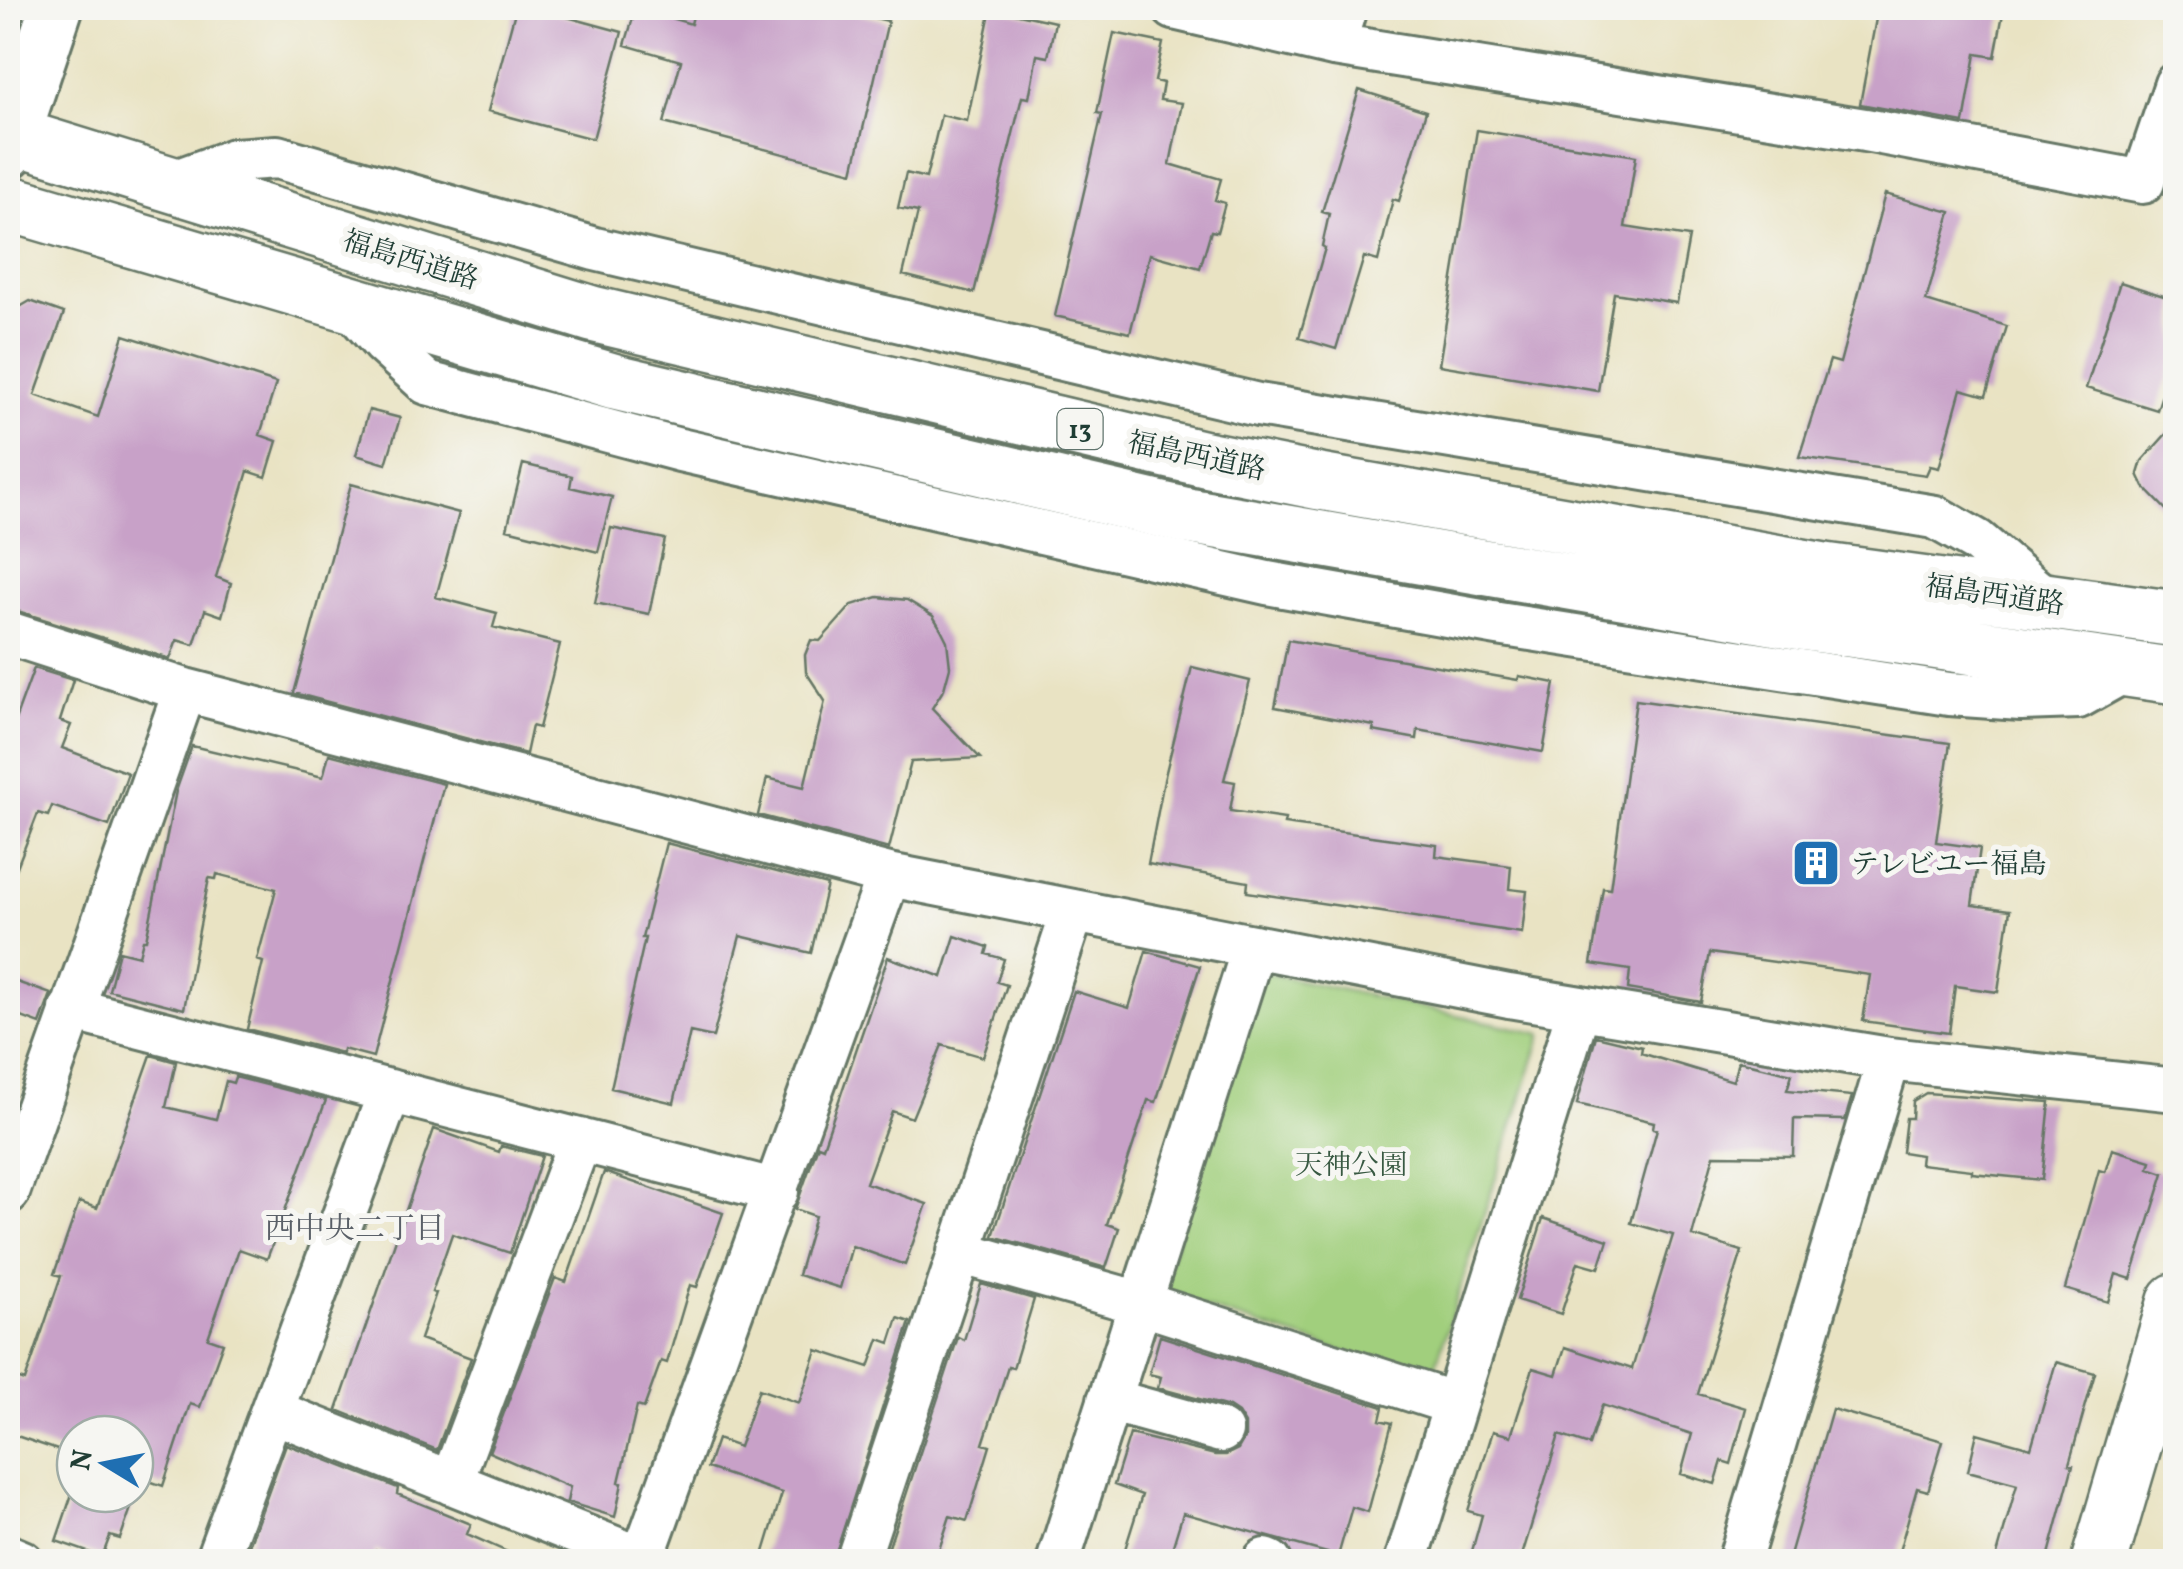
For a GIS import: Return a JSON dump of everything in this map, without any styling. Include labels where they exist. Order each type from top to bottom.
[{"type":"main road","name":"福島西道路","points":[[9,140],[168,184],[592,314],[1205,458],[1320,482],[1806,567],[2176,619]]},
{"type":"main road","name":"福島西道路","points":[[8,203],[614,382],[1188,516],[1801,622],[2152,673]]},
{"type":"main road","points":[[2099,1562],[2176,1301]]},
{"type":"street","points":[[9,140],[56,8]]},
{"type":"street","points":[[1174,8],[1340,26],[2143,182],[2176,84]]},
{"type":"street","points":[[168,184],[234,160],[277,156],[595,249],[1258,405],[1935,517],[1977,542],[2048,601]]},
{"type":"street","points":[[8,634],[185,690],[889,875],[1579,1008],[1890,1059],[2176,1090]]},
{"type":"street","points":[[8,1192],[185,690]]},
{"type":"street","points":[[272,1411],[642,1560],[889,875]]},
{"type":"street","points":[[857,1562],[1073,911]]},
{"type":"street","points":[[1058,1562],[1254,946]]},
{"type":"street","points":[[1406,1562],[1579,1008]]},
{"type":"street","points":[[71,1010],[777,1191]]},
{"type":"street","points":[[1739,1562],[1890,1059]]},
{"type":"street","points":[[216,1562],[390,1091]]},
{"type":"street","points":[[451,1482],[580,1140]]},
{"type":"street","points":[[958,1252],[1140,1303],[1455,1404]]},
{"type":"street","points":[[1109,1400],[1221,1432]]},
{"type":"street","points":[[8,1556],[22,1562]]},
{"type":"green space","name":"天神公園","points":[[1263,972],[1542,1034],[1431,1380],[1159,1293]]},
{"type":"building","points":[[516,8],[534,8],[622,32],[593,139],[488,111]]},
{"type":"building","points":[[636,8],[691,24],[695,8],[832,8],[888,21],[853,172],[664,123],[681,61],[625,45]]},
{"type":"building","points":[[991,8],[1055,22],[1048,57],[1037,55],[1029,98],[1022,97],[974,293],[903,275],[918,212],[898,208],[906,173],[926,178],[941,115],[967,121]]},
{"type":"building","points":[[1878,8],[2004,8],[1995,57],[1976,54],[1964,123],[1860,104]]},
{"type":"building","points":[[1114,33],[1163,43],[1155,81],[1163,83],[1160,100],[1182,103],[1170,164],[1221,179],[1215,200],[1225,203],[1217,232],[1211,231],[1200,268],[1150,254],[1130,333],[1055,316],[1102,114],[1097,113]]},
{"type":"building","points":[[1359,90],[1426,111],[1399,201],[1393,199],[1378,261],[1364,257],[1336,349],[1299,338],[1325,248],[1322,246],[1329,214],[1322,212]]},
{"type":"building","points":[[1477,130],[1636,156],[1625,227],[1689,237],[1677,303],[1614,293],[1598,391],[1439,365]]},
{"type":"building","points":[[1885,194],[1951,212],[1926,301],[2007,326],[1986,396],[1961,389],[1939,468],[1930,466],[1926,475],[1799,457],[1830,360],[1840,363]]},
{"type":"building","points":[[2120,282],[2176,300],[2176,353],[2157,410],[2086,388]]},
{"type":"building","points":[[30,301],[64,313],[35,395],[98,417],[124,335],[276,383],[260,435],[277,441],[266,477],[248,471],[216,577],[231,583],[222,616],[205,610],[194,645],[177,640],[170,659],[8,608],[8,314]]},
{"type":"building","points":[[369,410],[400,418],[386,464],[356,455]]},
{"type":"building","points":[[2176,423],[2176,520],[2144,487],[2138,474],[2142,461]]},
{"type":"building","points":[[523,464],[572,476],[570,487],[612,497],[598,552],[507,529]]},
{"type":"building","points":[[351,484],[459,513],[436,597],[497,613],[493,627],[560,644],[539,728],[532,726],[526,754],[294,693]]},
{"type":"building","points":[[611,528],[665,539],[649,614],[595,603]]},
{"type":"building","points":[[878,597],[907,600],[933,616],[947,641],[950,667],[944,689],[932,708],[980,758],[911,762],[889,849],[758,815],[767,778],[804,787],[825,701],[806,672],[805,655],[811,640],[820,641],[852,605]]},
{"type":"building","points":[[1288,640],[1555,683],[1543,752],[1418,730],[1417,739],[1373,731],[1374,726],[1275,707]]},
{"type":"building","points":[[1192,667],[1250,681],[1224,780],[1235,782],[1230,811],[1285,819],[1284,824],[1437,845],[1436,856],[1511,866],[1509,889],[1527,891],[1522,933],[1247,892],[1248,882],[1148,864]]},
{"type":"building","points":[[34,668],[73,680],[60,721],[71,725],[62,748],[128,773],[109,826],[52,806],[48,816],[38,813],[10,885],[8,739]]},
{"type":"building","name":"テレビユー福島","points":[[1636,700],[1950,743],[1936,842],[1980,848],[1972,905],[2010,910],[1998,992],[1955,986],[1949,1033],[1863,1021],[1870,975],[1710,953],[1701,1002],[1628,989],[1630,970],[1591,964],[1603,888],[1610,889]]},
{"type":"building","points":[[192,746],[323,777],[329,754],[444,784],[373,1057],[247,1029],[263,962],[257,960],[276,889],[217,874],[216,879],[209,878],[184,1009],[109,990],[119,951],[139,956],[146,940],[176,791]]},
{"type":"building","points":[[666,843],[827,885],[811,953],[740,936],[713,1037],[690,1032],[674,1103],[611,1088]]},
{"type":"building","points":[[955,936],[988,947],[986,954],[1004,959],[997,982],[1007,985],[983,1057],[942,1045],[912,1118],[892,1111],[866,1183],[927,1204],[905,1265],[852,1246],[840,1288],[798,1275],[815,1216],[795,1209],[818,1145],[823,1147],[888,957],[942,977]]},
{"type":"building","points":[[1146,951],[1200,966],[1156,1102],[1148,1100],[1107,1224],[1119,1228],[1106,1268],[993,1236],[1074,991],[1129,1008]]},
{"type":"building","points":[[8,979],[51,994],[40,1024],[8,1012]]},
{"type":"building","points":[[1596,1036],[1642,1047],[1641,1053],[1733,1081],[1738,1061],[1792,1074],[1787,1090],[1852,1096],[1845,1120],[1794,1119],[1793,1156],[1714,1155],[1692,1236],[1742,1251],[1698,1394],[1746,1408],[1731,1464],[1722,1461],[1715,1484],[1681,1474],[1692,1434],[1602,1405],[1589,1445],[1559,1435],[1520,1562],[1469,1562],[1482,1515],[1468,1511],[1493,1431],[1511,1436],[1533,1368],[1556,1375],[1565,1347],[1632,1369],[1673,1235],[1631,1223],[1657,1129],[1653,1128],[1654,1122],[1577,1104]]},
{"type":"building","points":[[151,1055],[176,1062],[166,1107],[216,1119],[226,1081],[233,1083],[235,1077],[326,1100],[267,1259],[239,1249],[208,1338],[223,1343],[200,1407],[190,1404],[163,1486],[155,1483],[155,1414],[55,1414],[55,1449],[8,1433],[8,1375],[25,1381],[61,1276],[54,1274],[79,1202],[97,1208]]},
{"type":"building","points":[[1926,1093],[2050,1102],[2042,1180],[1920,1164],[1921,1155],[1902,1152],[1906,1118],[1912,1118],[1913,1101]]},
{"type":"building","points":[[434,1129],[499,1152],[501,1146],[542,1156],[510,1253],[452,1234],[420,1339],[471,1358],[437,1450],[337,1410]]},
{"type":"building","points":[[2112,1149],[2151,1161],[2149,1168],[2164,1173],[2131,1279],[2116,1274],[2108,1302],[2065,1289],[2099,1170],[2105,1172]]},
{"type":"building","points":[[604,1172],[723,1213],[697,1287],[690,1285],[667,1363],[661,1361],[644,1408],[637,1406],[615,1517],[567,1502],[570,1487],[489,1452],[555,1278],[566,1282]]},
{"type":"building","points":[[1543,1218],[1608,1240],[1599,1268],[1578,1262],[1561,1314],[1517,1300]]},
{"type":"building","points":[[981,1284],[1034,1299],[1013,1368],[1008,1367],[983,1444],[990,1446],[967,1521],[950,1516],[935,1562],[884,1562],[958,1337],[964,1340]]},
{"type":"building","points":[[898,1318],[910,1322],[833,1562],[761,1562],[782,1493],[707,1468],[717,1439],[739,1447],[759,1389],[799,1403],[817,1350],[869,1367],[879,1339],[890,1343]]},
{"type":"building","points":[[1160,1336],[1383,1407],[1380,1420],[1392,1423],[1368,1512],[1352,1507],[1338,1556],[1183,1513],[1168,1562],[1121,1562],[1142,1495],[1114,1485],[1130,1434],[1215,1455],[1238,1449],[1245,1437],[1245,1424],[1229,1407],[1158,1388],[1161,1377],[1149,1374]]},
{"type":"building","points":[[2056,1362],[2095,1373],[2047,1562],[1995,1562],[2017,1484],[1968,1471],[1977,1433],[2031,1448]]},
{"type":"building","points":[[1832,1409],[1943,1441],[1928,1491],[1917,1488],[1896,1562],[1788,1562]]},
{"type":"building","points":[[286,1444],[398,1488],[397,1494],[471,1524],[467,1534],[530,1562],[403,1562],[376,1550],[372,1562],[243,1562]]},
{"type":"building","points":[[65,1514],[129,1514],[120,1539],[110,1536],[102,1557],[56,1541]]},
{"type":"place","name":"テレビユー福島","points":[[1816,863]]},
{"type":"district","name":"西中央二丁目","points":[[355,1228]]}]
